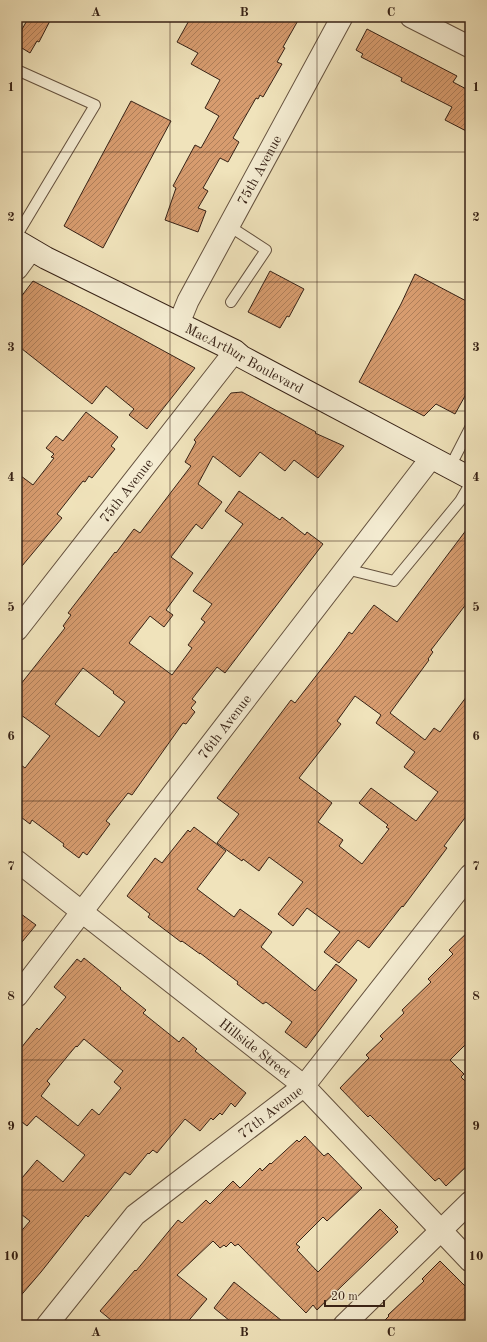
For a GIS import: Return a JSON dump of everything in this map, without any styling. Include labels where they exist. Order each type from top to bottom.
[{"type":"main road","name":"MacArthur Boulevard","points":[[22,242],[235,351],[242,357],[470,478]]},
{"type":"street","name":"75th Avenue","points":[[179,323],[188,301],[342,17]]},
{"type":"street","points":[[411,17],[470,47]]},
{"type":"street","points":[[17,269],[22,242]]},
{"type":"street","name":"75th Avenue","points":[[17,630],[235,351]]},
{"type":"street","name":"76th Avenue","points":[[17,996],[346,569],[440,463]]},
{"type":"street","name":"Hillside Street","points":[[17,861],[304,1086],[470,1261]]},
{"type":"street","name":"77th Avenue","points":[[47,1325],[135,1215],[304,1086],[470,875]]},
{"type":"street","points":[[344,1325],[470,1202]]},
{"type":"lane","points":[[17,70],[95,105],[29,218],[22,242]]},
{"type":"lane","points":[[229,226],[266,250],[231,302]]},
{"type":"lane","points":[[440,463],[470,428]]},
{"type":"lane","points":[[346,569],[394,581],[460,501],[470,484]]},
{"type":"building","points":[[29,17],[52,17],[39,42],[37,41],[30,53],[17,45],[17,38]]},
{"type":"building","points":[[191,17],[300,17],[283,47],[285,48],[277,62],[282,64],[263,97],[260,95],[258,99],[256,98],[233,138],[239,142],[228,162],[220,158],[203,188],[208,191],[198,208],[206,211],[198,232],[165,220],[176,188],[173,186],[195,145],[201,148],[219,116],[205,108],[220,80],[191,64],[198,53],[177,42]]},
{"type":"building","points":[[367,29],[457,76],[453,82],[470,91],[470,133],[445,120],[452,107],[401,81],[402,78],[361,57],[363,54],[356,50]]},
{"type":"building","points":[[131,101],[171,121],[103,248],[64,226]]},
{"type":"building","points":[[270,271],[304,289],[289,317],[287,316],[280,328],[248,312]]},
{"type":"building","points":[[415,274],[470,303],[470,387],[455,414],[436,404],[424,416],[359,382],[401,304]]},
{"type":"building","points":[[33,281],[195,368],[147,429],[129,415],[134,409],[106,386],[92,404],[17,345],[17,302]]},
{"type":"building","points":[[242,392],[316,432],[315,433],[344,446],[318,478],[294,460],[285,471],[260,452],[240,477],[213,456],[198,484],[222,502],[202,529],[196,524],[171,557],[193,573],[166,610],[173,615],[164,627],[150,616],[129,643],[172,675],[192,648],[188,645],[205,622],[201,619],[212,604],[193,591],[243,524],[225,511],[239,491],[280,520],[282,517],[305,535],[307,532],[323,544],[225,673],[217,667],[192,699],[196,702],[191,708],[195,712],[186,724],[183,723],[132,795],[128,793],[106,821],[110,824],[87,855],[83,852],[79,858],[63,846],[64,844],[32,820],[30,824],[17,814],[17,762],[25,768],[50,736],[17,712],[17,689],[65,628],[63,626],[71,615],[68,613],[115,552],[116,553],[134,529],[140,533],[191,466],[185,462],[196,442],[194,440],[231,393]],"holes":[[[83,668],[114,692],[113,693],[125,702],[99,737],[55,704]]]},
{"type":"building","points":[[86,412],[118,437],[111,446],[115,449],[92,478],[89,476],[85,482],[83,481],[57,514],[62,518],[17,572],[17,473],[33,485],[54,458],[51,457],[54,454],[46,448],[56,436],[63,441]]},
{"type":"building","points":[[470,525],[470,599],[431,650],[433,652],[428,659],[429,660],[390,713],[425,740],[434,728],[440,732],[470,692],[470,811],[444,846],[447,848],[403,907],[402,906],[369,948],[358,940],[339,963],[324,952],[340,932],[307,908],[293,926],[278,914],[303,882],[269,857],[259,871],[217,843],[239,814],[217,798],[291,700],[295,703],[349,632],[352,634],[374,605],[397,622]],"holes":[[[355,696],[381,715],[376,723],[415,752],[404,767],[438,792],[416,821],[371,788],[359,803],[388,825],[386,827],[389,829],[362,864],[339,846],[343,840],[318,822],[332,803],[299,778],[341,724],[337,721]]]},
{"type":"building","points":[[194,827],[226,851],[197,889],[234,917],[240,909],[272,932],[261,947],[315,991],[336,964],[357,980],[306,1048],[285,1032],[292,1022],[266,1002],[263,1004],[237,984],[238,982],[200,953],[182,941],[181,942],[148,917],[150,914],[127,896],[155,858],[162,863],[188,830],[190,832]]},
{"type":"building","points":[[17,911],[36,925],[17,948]]},
{"type":"building","points":[[470,930],[470,1040],[450,1060],[464,1074],[461,1077],[470,1086],[470,1163],[446,1186],[439,1178],[435,1181],[370,1115],[368,1117],[340,1088],[369,1058],[366,1055],[383,1039],[380,1036],[404,1013],[402,1010],[431,982],[428,979],[453,954],[449,950]]},
{"type":"building","points":[[84,958],[146,1010],[143,1013],[179,1042],[183,1037],[197,1049],[195,1051],[246,1093],[235,1107],[231,1103],[222,1115],[220,1113],[213,1120],[211,1118],[200,1131],[185,1119],[157,1153],[153,1150],[149,1154],[148,1153],[130,1175],[125,1172],[88,1217],[86,1215],[17,1300],[17,1236],[30,1221],[17,1211],[17,1184],[37,1160],[63,1182],[85,1155],[36,1116],[27,1126],[17,1118],[17,1053],[37,1028],[39,1030],[66,997],[54,987],[77,959],[81,962]],"holes":[[[84,1039],[123,1071],[114,1082],[121,1088],[99,1115],[92,1109],[78,1126],[41,1096],[50,1084],[47,1081],[76,1046],[77,1047]]]},
{"type":"building","points":[[305,1136],[324,1156],[328,1153],[362,1188],[327,1221],[323,1217],[296,1244],[300,1247],[297,1250],[318,1272],[380,1209],[398,1227],[395,1229],[398,1232],[317,1310],[313,1305],[306,1313],[238,1244],[235,1246],[231,1242],[226,1247],[224,1245],[220,1248],[213,1241],[177,1275],[207,1299],[185,1325],[117,1325],[100,1311],[135,1270],[136,1271],[178,1220],[182,1223],[206,1200],[210,1204],[233,1181],[240,1188],[260,1168],[262,1171],[297,1140],[299,1142]]},
{"type":"building","points":[[440,1261],[470,1291],[470,1325],[380,1325],[389,1316],[388,1315],[424,1281],[422,1279]]},
{"type":"building","points":[[234,1282],[287,1325],[235,1325],[214,1308]]}]
